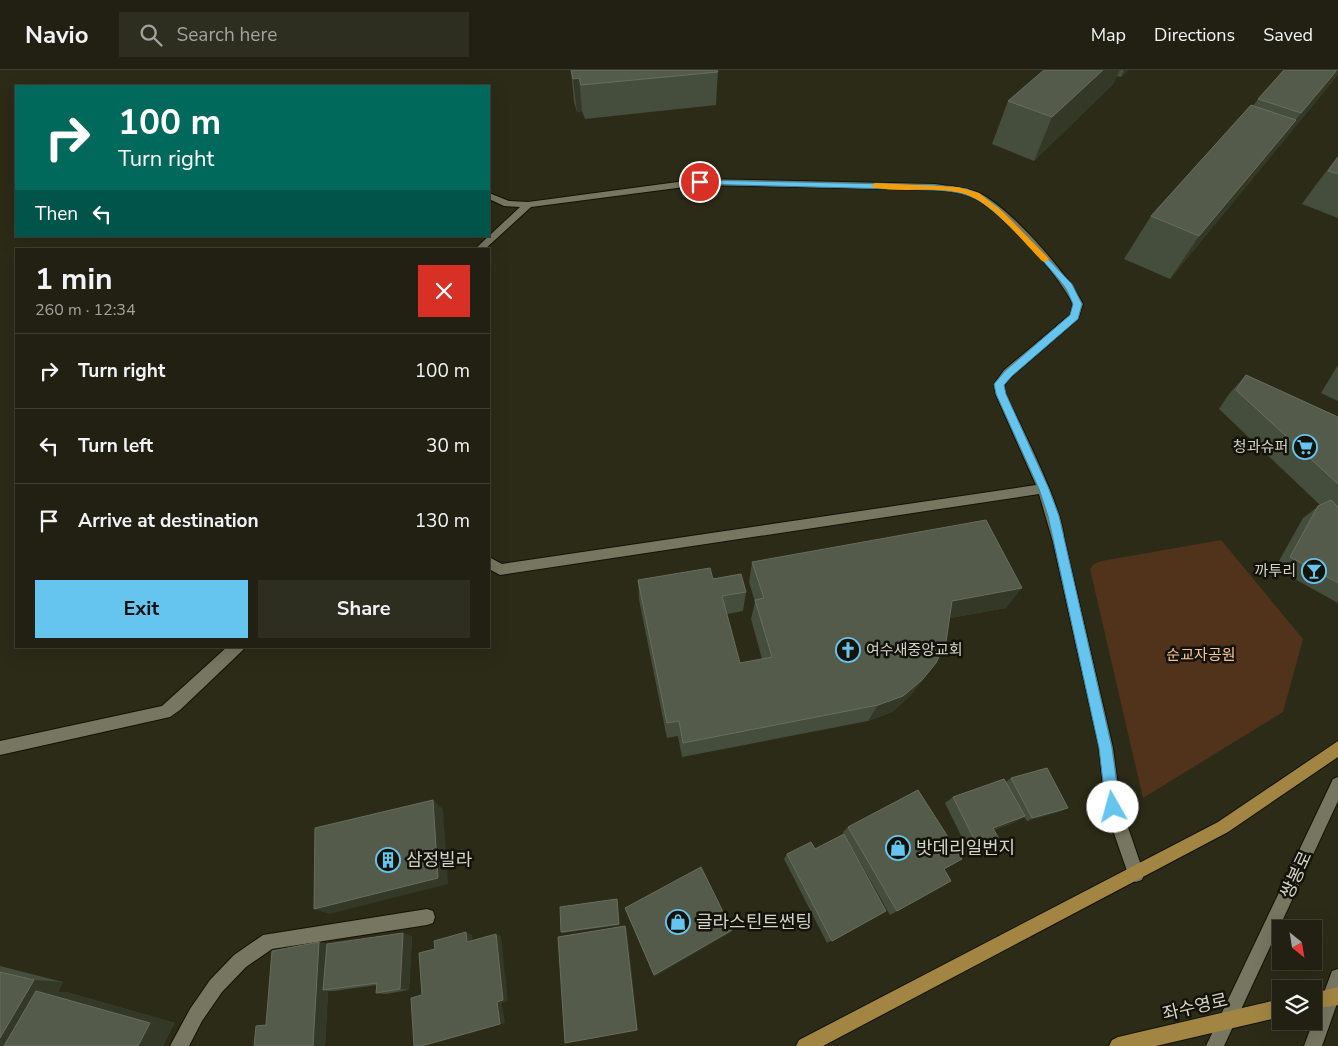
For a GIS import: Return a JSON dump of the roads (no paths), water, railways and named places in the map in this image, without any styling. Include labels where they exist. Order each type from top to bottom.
[{"type":"main road","points":[[805,1046],[1224,827],[1338,748]]},
{"type":"main road","name":"좌수영로","points":[[1118,1046],[1272,1010]]},
{"type":"street","points":[[490,196],[507,204],[528,205],[700,182],[958,189],[976,195],[995,209],[1031,244],[1068,286],[1078,304],[1074,317],[1008,373],[999,384],[1001,394],[1044,489],[1054,516],[1106,748],[1113,807],[1136,874]]},
{"type":"street","points":[[480,248],[528,205]]},
{"type":"street","points":[[494,571],[1044,489]]},
{"type":"street","points":[[0,748],[165,712],[175,706],[236,648]]},
{"type":"street","name":"쌍봉로","points":[[1215,1046],[1338,784]]},
{"type":"street","points":[[179,1046],[208,994],[231,968],[269,940],[427,917]]},
{"type":"street","points":[[1313,1046],[1328,998],[1338,978]]},
{"type":"place","name":"청과슈퍼","points":[[1305,447]]},
{"type":"place","name":"까투리","points":[[1314,571]]},
{"type":"place","name":"여수새중앙교회","points":[[848,650]]},
{"type":"place","name":"밧데리일번지","points":[[898,848]]},
{"type":"place","name":"삼정빌라","points":[[388,860]]},
{"type":"place","name":"글라스틴트썬팅","points":[[678,922]]},
{"type":"park label","name":"순교자공원","points":[[1201,655]]}]
